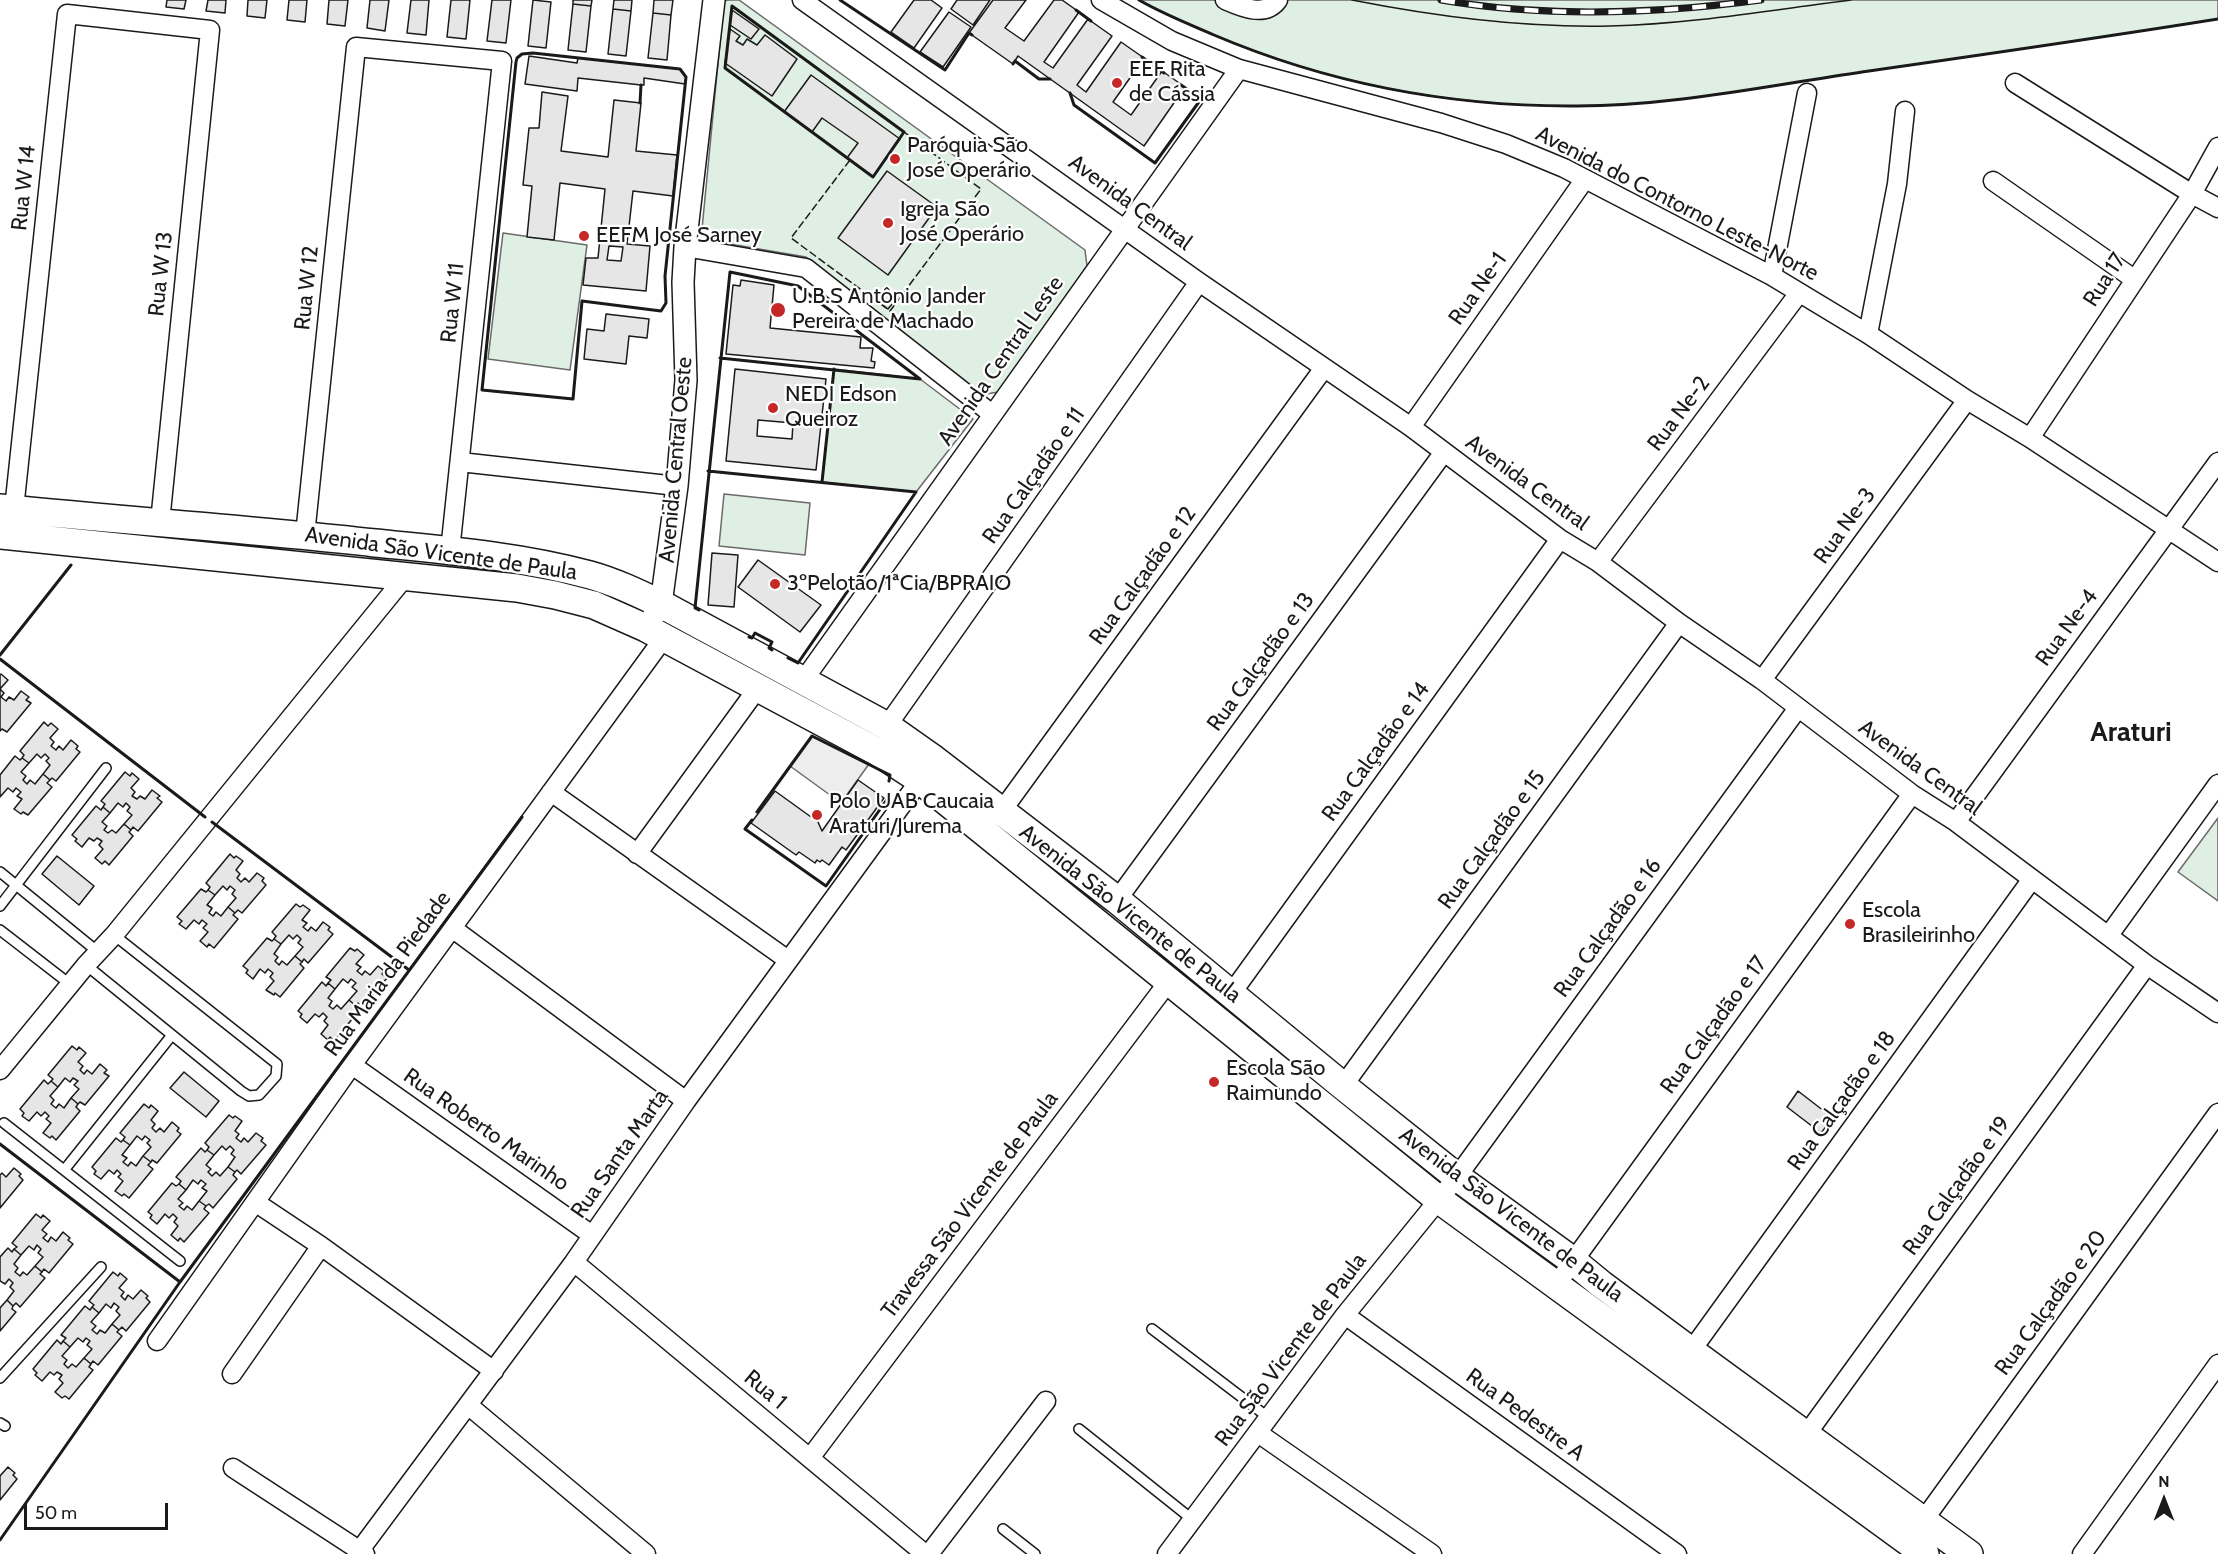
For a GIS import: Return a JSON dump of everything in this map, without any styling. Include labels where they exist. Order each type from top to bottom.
[{"type":"main road","name":"Avenida São Vicente de Paula","points":[[7,508],[305,535],[450,551],[547,565],[591,575],[623,586],[661,604],[887,726],[931,757],[1116,900],[1457,1176],[1806,1435],[1917,1543]]},
{"type":"main road","name":"Avenida São Vicente de Paula","points":[[0,535],[517,588],[594,605],[654,634],[876,751],[920,780],[1438,1199],[1591,1312],[1917,1543],[1969,1554]]},
{"type":"street","name":"Avenida Central Oeste","points":[[654,634],[661,604],[677,486],[686,380],[683,282],[685,247],[714,0]]},
{"type":"street","name":"Avenida Central","points":[[802,0],[1125,227],[1199,282],[1411,427],[1560,538],[1598,562],[1679,623],[1762,680],[1912,794],[1956,822],[2147,965],[2218,1012]]},
{"type":"street","name":"Avenida do Contorno Leste-Norte","points":[[1101,0],[1172,41],[1239,69],[1344,95],[1506,144],[1585,179],[1772,276],[1868,334],[1966,400],[2030,438],[2218,562]]},
{"type":"street","points":[[1225,0],[1259,10],[1268,9],[1278,0]]},
{"type":"street","name":"Rua W 13","points":[[67,14],[210,30],[159,522]]},
{"type":"street","name":"Rua W 14","points":[[7,508],[67,14]]},
{"type":"street","name":"Rua W 11","points":[[357,47],[502,61],[450,551]]},
{"type":"street","name":"Rua W 12","points":[[305,535],[357,47]]},
{"type":"street","name":"Avenida Central Leste","points":[[803,681],[1239,69]]},
{"type":"street","points":[[2015,83],[2218,208]]},
{"type":"street","points":[[1772,276],[1807,93]]},
{"type":"street","points":[[1868,334],[1897,184],[1905,111]]},
{"type":"street","name":"Rua 17","points":[[2030,438],[2192,194],[2218,147]]},
{"type":"street","name":"Rua Ne-1","points":[[1411,427],[1585,179]]},
{"type":"street","points":[[1993,181],[2134,279]]},
{"type":"street","points":[[685,247],[806,268],[992,414]]},
{"type":"street","name":"Rua Calçadão e 11","points":[[887,726],[1199,282]]},
{"type":"street","name":"Rua Ne-2","points":[[1598,562],[1799,293]]},
{"type":"street","name":"Rua Calçadão e 12","points":[[1000,812],[1324,368]]},
{"type":"street","name":"Rua Ne-3","points":[[1762,680],[1966,400]]},
{"type":"street","name":"Rua Calçadão e 13","points":[[1116,900],[1444,452]]},
{"type":"street","points":[[460,462],[677,486]]},
{"type":"street","name":"Rua Ne-4","points":[[1956,822],[2218,462]]},
{"type":"street","name":"Rua Calçadão e 14","points":[[1231,994],[1560,538]]},
{"type":"street","points":[[0,1070],[114,935],[405,577]]},
{"type":"street","name":"Rua Calçadão e 15","points":[[1343,1086],[1679,623]]},
{"type":"street","name":"Rua Maria da Piedade","points":[[157,1341],[352,1065],[551,792],[654,634]]},
{"type":"street","points":[[637,854],[756,689]]},
{"type":"street","name":"Rua Calçadão e 16","points":[[1457,1176],[1798,708]]},
{"type":"street","name":"Rua Santa Marta","points":[[361,1552],[574,1262],[686,1101],[920,780]]},
{"type":"street","points":[[2109,935],[2218,784]]},
{"type":"street","points":[[551,792],[788,960]]},
{"type":"street","name":"Rua Calçadão e 17","points":[[1556,1285],[1912,794]]},
{"type":"street","name":"Rua Calçadão e 18","points":[[1691,1351],[2032,879]]},
{"type":"street","points":[[452,928],[686,1101]]},
{"type":"street","name":"Rua Calçadão e 19","points":[[1806,1435],[2147,965]]},
{"type":"street","name":"Travessa São Vicente de Paula","points":[[810,1458],[1169,981]]},
{"type":"street","name":"Rua Roberto Marinho","points":[[352,1065],[592,1235]]},
{"type":"street","name":"Rua Calçadão e 20","points":[[1917,1543],[2218,1113]]},
{"type":"street","name":"Rua São Vicente de Paula","points":[[1177,1550],[1193,1520],[1345,1315],[1457,1176]]},
{"type":"street","points":[[255,1202],[321,1246],[494,1371]]},
{"type":"street","points":[[232,1374],[321,1246]]},
{"type":"street","name":"Rua 1","points":[[574,1262],[927,1554]]},
{"type":"street","name":"Rua Pedestre A","points":[[1345,1315],[1677,1554]]},
{"type":"street","points":[[2082,1554],[2218,1364]]},
{"type":"street","points":[[927,1554],[1046,1401]]},
{"type":"street","points":[[468,1405],[646,1554]]},
{"type":"street","points":[[1258,1433],[1432,1554]]},
{"type":"street","points":[[233,1468],[361,1552]]},
{"type":"lane","points":[[0,906],[14,884],[106,768]]},
{"type":"lane","points":[[0,872],[172,1035],[249,1095],[259,1095],[276,1076],[277,1064],[114,935]]},
{"type":"lane","points":[[0,930],[71,985]]},
{"type":"lane","points":[[65,1169],[172,1035]]},
{"type":"lane","points":[[4,1123],[180,1261]]},
{"type":"lane","points":[[1,1374],[100,1267]]},
{"type":"lane","points":[[1152,1329],[1269,1418]]},
{"type":"lane","points":[[1079,1429],[1193,1520]]},
{"type":"lane","points":[[1003,1528],[1035,1554]]},
{"type":"green space","points":[[739,0],[1085,250],[1087,266],[998,392],[981,395],[806,257],[712,241],[702,229],[724,1]]},
{"type":"green space","points":[[1139,0],[2218,0],[2218,19],[1717,95],[1643,103],[1570,106],[1479,102],[1344,79],[1257,52],[1176,19]]},
{"type":"green space","points":[[503,233],[587,245],[570,370],[488,359]]},
{"type":"green space","points":[[834,369],[920,379],[973,419],[916,492],[822,482]]},
{"type":"green space","points":[[724,494],[810,503],[805,555],[719,546]]},
{"type":"green space","points":[[2218,818],[2218,901],[2178,872]]},
{"type":"shaded area","points":[[812,736],[869,764],[841,803],[790,766]]},
{"type":"building","points":[[167,0],[186,0],[184,9],[166,7]]},
{"type":"building","points":[[208,0],[226,0],[225,13],[206,11]]},
{"type":"building","points":[[248,0],[267,0],[265,18],[247,16]]},
{"type":"building","points":[[289,0],[307,0],[305,22],[287,20]]},
{"type":"building","points":[[329,0],[348,0],[345,26],[327,24]]},
{"type":"building","points":[[370,0],[389,0],[385,31],[367,28]]},
{"type":"building","points":[[411,0],[429,0],[426,35],[407,33]]},
{"type":"building","points":[[451,0],[470,0],[466,39],[447,37]]},
{"type":"building","points":[[492,0],[511,0],[506,43],[487,41]]},
{"type":"building","points":[[533,0],[551,2],[546,48],[528,46]]},
{"type":"building","points":[[573,0],[592,0],[591,6],[573,4]]},
{"type":"building","points":[[614,0],[632,0],[631,11],[613,9]]},
{"type":"building","points":[[654,0],[673,0],[671,15],[653,13]]},
{"type":"building","points":[[914,0],[931,0],[942,8],[914,48],[891,32]]},
{"type":"building","points":[[957,0],[990,0],[973,25],[951,9]]},
{"type":"building","points":[[993,0],[1026,0],[1005,28],[1024,41],[1054,0],[1062,0],[1079,12],[1044,62],[1053,68],[1088,19],[1112,36],[1077,85],[1086,92],[1121,42],[1144,58],[1113,102],[1131,115],[1162,71],[1185,87],[1144,146],[1018,56],[1013,64],[969,33]]},
{"type":"building","points":[[573,4],[591,6],[586,52],[568,50]]},
{"type":"building","points":[[613,9],[631,11],[626,56],[608,54]]},
{"type":"building","points":[[732,10],[759,29],[751,39],[730,25]]},
{"type":"building","points":[[949,12],[971,27],[943,67],[920,52]]},
{"type":"building","points":[[653,13],[671,15],[667,60],[648,58]]},
{"type":"building","points":[[730,29],[740,36],[736,41],[743,45],[747,39],[757,45],[765,35],[797,59],[772,96],[725,63]]},
{"type":"building","points":[[529,56],[577,63],[578,58],[680,69],[686,77],[685,84],[644,78],[644,85],[641,85],[578,78],[577,91],[525,84]]},
{"type":"building","points":[[811,75],[900,139],[873,177],[847,158],[858,143],[822,118],[812,132],[784,112]]},
{"type":"building","points":[[542,92],[568,96],[561,151],[608,157],[614,100],[641,103],[636,151],[677,155],[673,196],[633,191],[627,244],[650,246],[646,291],[583,285],[586,258],[598,258],[605,189],[560,183],[554,240],[527,237],[532,186],[523,185],[529,128],[539,128]],"holes":[[[609,246],[623,247],[621,261],[607,260]]]},
{"type":"building","name":"Igreja São José Operário","points":[[887,171],[937,207],[888,275],[838,238]]},
{"type":"building","points":[[741,280],[774,285],[770,328],[861,337],[860,348],[873,348],[871,361],[875,362],[874,368],[726,354],[733,285],[740,286]]},
{"type":"building","points":[[887,292],[896,299],[888,309],[879,302]]},
{"type":"building","points":[[606,314],[649,319],[647,338],[629,336],[626,364],[584,359],[587,329],[604,331]]},
{"type":"building","points":[[735,369],[826,379],[816,470],[726,461]],"holes":[[[758,420],[793,423],[792,439],[757,436]]]},
{"type":"building","points":[[712,553],[738,555],[734,607],[708,605]]},
{"type":"building","points":[[758,560],[821,605],[800,632],[738,587]]},
{"type":"building","points":[[1,674],[8,680],[0,689],[0,675]]},
{"type":"building","points":[[0,689],[4,693],[1,697],[6,701],[9,697],[14,700],[21,691],[29,697],[26,700],[31,703],[7,732],[2,729],[0,731]]},
{"type":"building","points":[[44,722],[48,726],[51,723],[58,729],[50,738],[54,742],[51,746],[56,750],[59,746],[63,750],[71,740],[78,746],[76,749],[80,752],[56,781],[52,778],[50,780],[43,774],[50,765],[46,761],[49,758],[45,754],[41,758],[37,754],[29,763],[22,758],[24,755],[20,751]]},
{"type":"building","points":[[15,756],[29,763],[21,772],[26,776],[23,780],[27,784],[30,780],[35,784],[43,774],[50,780],[47,783],[52,787],[28,815],[23,812],[21,814],[14,809],[22,799],[17,796],[21,792],[16,788],[13,792],[8,788],[0,797],[0,775]]},
{"type":"building","points":[[125,772],[130,776],[132,773],[139,779],[131,788],[135,792],[132,796],[145,799],[152,790],[160,796],[157,798],[162,802],[138,831],[133,827],[131,830],[124,824],[132,815],[127,811],[130,807],[126,803],[123,807],[118,803],[110,813],[103,807],[105,804],[101,801]]},
{"type":"building","points":[[858,780],[884,798],[846,850],[842,847],[829,865],[822,860],[820,862],[817,860],[815,863],[799,852],[796,855],[751,823],[775,791],[818,822],[822,831]]},
{"type":"building","points":[[96,806],[101,810],[103,807],[110,813],[102,822],[107,826],[104,830],[108,833],[112,830],[116,833],[124,824],[131,830],[129,832],[133,836],[109,865],[105,861],[102,864],[95,858],[103,849],[99,845],[102,841],[89,838],[82,847],[72,835]]},
{"type":"building","points":[[230,854],[243,861],[236,870],[240,874],[237,878],[241,882],[245,878],[249,882],[257,873],[264,878],[262,881],[266,885],[242,913],[238,910],[235,913],[228,907],[236,898],[232,894],[235,890],[230,886],[227,890],[223,886],[215,895],[208,890],[210,887],[206,883]]},
{"type":"building","points":[[57,856],[94,886],[79,905],[42,874]]},
{"type":"building","points":[[201,889],[206,892],[208,890],[215,895],[207,905],[212,908],[209,913],[213,916],[216,912],[221,916],[228,907],[238,919],[214,948],[209,944],[207,947],[200,941],[208,932],[203,928],[207,924],[202,920],[199,924],[194,920],[186,929],[179,924],[182,921],[177,917]]},
{"type":"building","points":[[296,904],[300,907],[303,905],[310,910],[302,920],[307,923],[303,927],[308,931],[311,927],[316,931],[323,922],[330,927],[328,930],[333,934],[308,963],[304,959],[302,962],[295,956],[303,947],[298,943],[301,939],[297,935],[293,939],[289,935],[281,944],[274,939],[276,936],[272,932]]},
{"type":"building","points":[[267,938],[272,941],[274,939],[281,944],[274,954],[278,957],[275,961],[279,965],[282,961],[287,965],[295,956],[302,962],[300,964],[304,968],[280,997],[266,990],[274,981],[270,977],[273,973],[268,969],[265,973],[260,969],[253,979],[246,973],[248,970],[243,966]]},
{"type":"building","points":[[350,948],[355,951],[357,949],[364,955],[356,964],[361,967],[357,971],[362,975],[365,971],[370,975],[378,966],[387,978],[363,1007],[358,1003],[356,1006],[349,1000],[357,991],[352,987],[356,983],[351,979],[348,983],[343,979],[335,989],[328,983],[331,980],[326,977]]},
{"type":"building","points":[[322,982],[326,986],[328,983],[335,989],[328,998],[332,1001],[329,1006],[333,1009],[337,1005],[341,1009],[349,1000],[356,1006],[354,1008],[358,1012],[334,1041],[330,1037],[328,1040],[321,1034],[328,1025],[324,1021],[327,1017],[323,1013],[319,1017],[315,1014],[307,1023],[300,1017],[302,1014],[298,1011]]},
{"type":"building","points":[[72,1046],[77,1050],[79,1047],[86,1053],[78,1062],[83,1066],[80,1070],[84,1074],[87,1070],[92,1074],[100,1064],[107,1070],[104,1073],[109,1076],[85,1105],[80,1102],[78,1104],[71,1098],[79,1089],[74,1085],[78,1081],[73,1078],[70,1082],[65,1078],[58,1087],[48,1075]]},
{"type":"building","points":[[184,1072],[219,1101],[206,1117],[170,1088]]},
{"type":"building","points":[[44,1080],[48,1084],[51,1081],[58,1087],[50,1096],[54,1100],[51,1104],[56,1108],[59,1104],[64,1108],[71,1098],[78,1104],[76,1107],[80,1111],[56,1140],[43,1133],[51,1123],[46,1119],[49,1116],[45,1112],[41,1116],[37,1112],[29,1121],[22,1116],[24,1113],[20,1109]]},
{"type":"building","points":[[1798,1091],[1833,1118],[1821,1133],[1787,1107]]},
{"type":"building","points":[[144,1104],[149,1108],[151,1105],[158,1111],[151,1120],[155,1124],[152,1128],[156,1132],[160,1128],[164,1132],[172,1122],[179,1128],[177,1131],[181,1134],[157,1163],[143,1156],[151,1147],[147,1143],[150,1140],[145,1136],[142,1140],[137,1136],[130,1145],[123,1140],[125,1137],[120,1133]]},
{"type":"building","points":[[229,1115],[242,1121],[235,1131],[239,1134],[236,1138],[241,1142],[244,1138],[248,1142],[256,1133],[263,1138],[261,1141],[266,1145],[241,1174],[228,1167],[235,1157],[231,1154],[234,1150],[230,1146],[226,1150],[222,1146],[214,1155],[207,1150],[209,1147],[205,1143]]},
{"type":"building","points":[[116,1138],[130,1145],[122,1155],[127,1158],[123,1162],[128,1166],[131,1162],[136,1166],[143,1156],[151,1162],[148,1165],[153,1169],[129,1198],[115,1191],[123,1181],[118,1177],[121,1174],[117,1170],[114,1174],[109,1170],[101,1179],[94,1174],[96,1171],[92,1167]]},
{"type":"building","points":[[201,1148],[214,1155],[206,1165],[211,1169],[208,1172],[212,1176],[216,1172],[220,1176],[228,1167],[235,1172],[233,1175],[237,1179],[213,1208],[199,1201],[207,1191],[202,1188],[206,1184],[201,1180],[198,1184],[193,1180],[186,1190],[179,1184],[181,1181],[176,1177]]},
{"type":"building","points":[[14,1168],[21,1174],[19,1176],[23,1180],[0,1208],[0,1175],[2,1173],[6,1177]]},
{"type":"building","points":[[172,1183],[176,1186],[179,1184],[186,1190],[178,1199],[183,1203],[179,1206],[184,1210],[187,1206],[192,1210],[199,1201],[206,1206],[204,1209],[209,1213],[184,1242],[180,1238],[178,1241],[171,1235],[178,1226],[174,1222],[177,1218],[173,1214],[169,1218],[165,1214],[157,1224],[150,1218],[152,1215],[148,1212]]},
{"type":"building","points":[[36,1214],[41,1218],[43,1215],[50,1221],[42,1230],[47,1234],[43,1238],[48,1242],[51,1237],[56,1241],[63,1232],[73,1244],[49,1273],[44,1269],[42,1272],[35,1266],[43,1257],[38,1253],[41,1249],[37,1245],[34,1250],[29,1246],[21,1255],[14,1249],[17,1247],[12,1243]]},
{"type":"building","points":[[8,1248],[12,1252],[14,1249],[21,1255],[14,1264],[18,1268],[15,1272],[20,1276],[23,1272],[27,1275],[35,1266],[45,1278],[20,1307],[16,1303],[13,1306],[7,1300],[14,1291],[10,1287],[13,1283],[9,1279],[5,1284],[0,1281],[0,1257]]},
{"type":"building","points":[[113,1272],[118,1276],[120,1273],[127,1279],[119,1288],[124,1292],[121,1296],[125,1300],[128,1295],[133,1299],[141,1290],[148,1296],[146,1298],[150,1302],[126,1331],[122,1327],[119,1330],[112,1324],[120,1315],[116,1311],[119,1307],[114,1303],[111,1308],[106,1304],[99,1313],[89,1301]]},
{"type":"building","points":[[7,1300],[16,1312],[0,1331],[0,1308]]},
{"type":"building","points":[[85,1306],[90,1310],[92,1307],[99,1313],[91,1322],[96,1326],[92,1330],[97,1334],[100,1330],[105,1333],[112,1324],[122,1336],[98,1365],[93,1361],[91,1364],[84,1358],[92,1349],[87,1345],[90,1341],[86,1338],[83,1342],[78,1338],[70,1347],[63,1341],[66,1338],[61,1335]]},
{"type":"building","points":[[57,1340],[61,1344],[63,1341],[70,1347],[62,1356],[67,1360],[64,1364],[68,1368],[72,1364],[76,1367],[84,1358],[91,1364],[89,1367],[93,1370],[69,1399],[65,1396],[62,1398],[55,1392],[63,1383],[59,1379],[62,1375],[57,1372],[54,1375],[50,1372],[42,1381],[35,1375],[37,1373],[33,1369]]},
{"type":"building","points":[[8,1467],[15,1473],[13,1475],[17,1479],[0,1500],[0,1476]]},
{"type":"tram line","points":[[1352,0],[1416,12],[1481,20],[1577,26],[1640,25],[1851,0]]},
{"type":"railway","points":[[1441,0],[1481,6],[1561,12],[1641,11],[1761,0]]},
{"type":"fence","points":[[850,160],[791,238],[890,311],[981,189],[904,132]]},
{"type":"wall","points":[[840,0],[945,70],[969,33],[972,35]]},
{"type":"wall","points":[[1139,0],[1176,19],[1257,52],[1344,79],[1389,89],[1479,102],[1570,106],[1643,103],[1717,95],[2218,19]]},
{"type":"wall","points":[[732,6],[904,132],[873,177],[725,68],[732,6]]},
{"type":"wall","points":[[1076,10],[1091,21]]},
{"type":"wall","points":[[533,53],[680,69],[686,77],[665,276],[666,303],[661,311],[582,301],[573,399],[482,390],[516,62],[522,54],[533,53]]},
{"type":"wall","points":[[1142,57],[1164,73]]},
{"type":"wall","points":[[1013,64],[1015,61],[1039,79],[1050,79]]},
{"type":"wall","points":[[640,103],[641,85]]},
{"type":"wall","points":[[1070,93],[1074,105],[1155,163],[1201,99],[1181,85]]},
{"type":"wall","points":[[699,610],[695,608],[730,272],[798,286],[920,379]]},
{"type":"wall","points":[[720,358],[920,379]]},
{"type":"wall","points":[[822,482],[834,369]]},
{"type":"wall","points":[[708,471],[916,492],[798,663],[788,658]]},
{"type":"wall","points":[[0,655],[71,565]]},
{"type":"wall","points":[[749,637],[752,638],[755,633],[772,642],[769,648],[772,650]]},
{"type":"wall","points":[[0,659],[205,817]]},
{"type":"wall","points":[[757,812],[812,736],[890,775],[889,781]]},
{"type":"wall","points":[[752,820],[745,829],[826,886],[888,798]]},
{"type":"wall","points":[[0,1540],[180,1282],[522,817]]},
{"type":"wall","points":[[212,822],[409,970]]},
{"type":"wall","points":[[0,1144],[180,1282]]},
{"type":"place","name":"EEF Rita de Cássia","points":[[1117,83]]},
{"type":"place","name":"Paróquia São José Operário","points":[[895,159]]},
{"type":"place","name":"Igreja São José Operário","points":[[888,223]]},
{"type":"place","name":"EEFM José Sarney","points":[[584,236]]},
{"type":"place","name":"U.B.S Antônio Jander Pereira de Machado","points":[[778,310]]},
{"type":"place","name":"NEDI Edson Queiroz","points":[[773,408]]},
{"type":"place","name":"3ºPelotão/1ªCia/BPRAIO","points":[[775,584]]},
{"type":"place","name":"Polo UAB Caucaia Araturi/Jurema","points":[[817,815]]},
{"type":"place","name":"Escola Brasileirinho","points":[[1850,924]]},
{"type":"place","name":"Escola São Raimundo","points":[[1214,1082]]},
{"type":"district","name":"Araturi","points":[[2131,733]]}]
